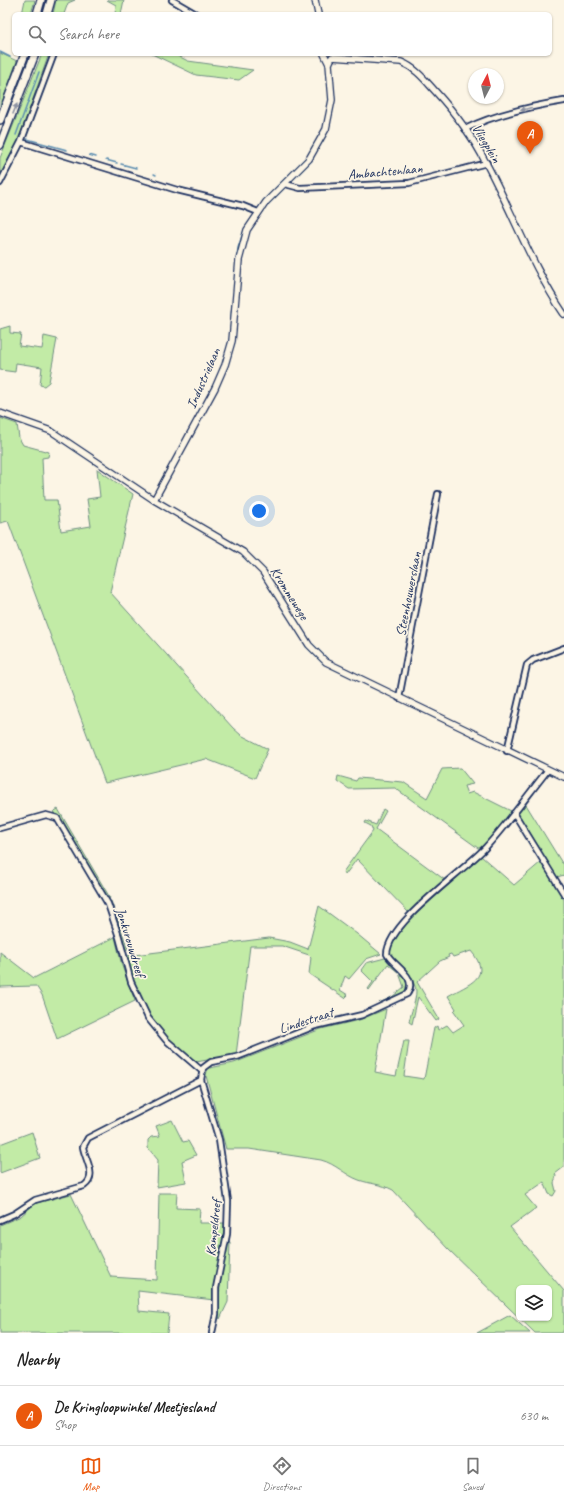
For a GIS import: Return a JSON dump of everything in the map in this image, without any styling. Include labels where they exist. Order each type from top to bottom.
[{"type":"highway","points":[[38,12],[41,0]]},
{"type":"highway","points":[[48,12],[51,0]]},
{"type":"highway","points":[[0,120],[24,56]]},
{"type":"highway","points":[[0,145],[34,56]]},
{"type":"street","points":[[172,0],[193,12]]},
{"type":"street","points":[[315,0],[318,12]]},
{"type":"street","points":[[0,183],[21,142],[53,56]]},
{"type":"street","points":[[325,56],[329,64]]},
{"type":"street","name":"Industrielaan","points":[[154,500],[215,388],[225,365],[232,341],[240,250],[247,230],[258,212],[309,159],[326,129],[332,100],[329,64],[332,57]]},
{"type":"street","name":"Vliegplein","points":[[332,57],[387,60],[406,64],[430,86],[466,129],[487,163],[537,267],[564,314]]},
{"type":"street","points":[[466,129],[475,124],[564,101]]},
{"type":"street","points":[[21,142],[177,190],[243,206],[258,212]]},
{"type":"street","name":"Ambachtenlaan","points":[[285,184],[300,188],[409,183],[487,163]]},
{"type":"street","name":"Krommewege","points":[[0,413],[51,431],[154,500],[243,552],[253,561],[271,583],[308,645],[326,662],[547,771],[564,777]]},
{"type":"street","name":"Steenhouwerslaan","points":[[399,698],[438,494]]},
{"type":"street","points":[[507,751],[527,664],[533,660],[564,648]]},
{"type":"street","name":"Lindestraat","points":[[202,1071],[211,1062],[248,1053],[319,1025],[362,1015],[407,994],[410,988],[407,977],[387,954],[396,933],[412,913],[483,851],[547,771]]},
{"type":"street","points":[[514,813],[564,894]]},
{"type":"street","name":"Jonkvrouwdreef","points":[[0,828],[46,815],[57,818],[108,904],[119,937],[131,982],[148,1018],[166,1040],[202,1071]]},
{"type":"street","points":[[0,1220],[14,1214],[35,1200],[84,1186],[89,1182],[91,1176],[83,1147],[88,1138],[201,1080],[202,1071]]},
{"type":"street","name":"Kampeldreef","points":[[201,1080],[217,1132],[228,1201],[227,1234],[216,1288],[216,1314],[212,1333]]},
{"type":"green space","points":[[25,0],[35,0],[32,12],[22,12]]},
{"type":"green space","points":[[56,0],[75,0],[68,3],[65,12],[53,12]]},
{"type":"green space","points":[[107,0],[124,0],[121,12],[115,12],[116,5]]},
{"type":"green space","points":[[0,53],[17,61],[0,108]]},
{"type":"green space","points":[[41,56],[48,56],[17,144],[0,175],[0,158]]},
{"type":"green space","points":[[156,56],[178,56],[188,61],[253,70],[239,80],[196,75]]},
{"type":"green space","points":[[10,326],[10,333],[21,334],[19,346],[42,349],[44,336],[57,339],[49,382],[44,386],[40,385],[42,367],[16,363],[15,372],[0,370],[0,329]]},
{"type":"green space","points":[[0,418],[17,424],[19,438],[23,445],[49,452],[48,457],[42,458],[44,500],[57,500],[61,531],[91,526],[87,499],[100,497],[97,469],[133,494],[110,592],[233,728],[241,735],[268,749],[255,778],[206,759],[105,783],[8,521],[0,523]]},
{"type":"green space","points":[[460,768],[473,784],[464,786],[467,794],[473,792],[513,812],[483,848],[478,848],[395,788],[349,789],[337,781],[338,776],[356,781],[358,778],[403,782],[427,798],[442,769]]},
{"type":"green space","points":[[525,803],[562,863],[564,863],[564,875],[557,877],[518,813]]},
{"type":"green space","points":[[58,809],[110,898],[107,900],[58,816],[53,812]]},
{"type":"green space","points":[[383,809],[386,811],[376,829],[445,880],[409,913],[357,859],[345,875],[343,872],[373,831],[371,826],[365,823],[366,821],[376,825]]},
{"type":"green space","points":[[481,856],[514,885],[541,862],[554,881],[564,900],[564,1167],[555,1174],[556,1176],[554,1183],[556,1191],[553,1196],[549,1194],[544,1182],[525,1195],[536,1208],[510,1227],[564,1291],[564,1329],[562,1333],[535,1333],[522,1321],[552,1321],[552,1285],[516,1285],[516,1315],[448,1249],[393,1190],[385,1186],[359,1180],[321,1160],[249,1149],[226,1149],[206,1076],[207,1071],[210,1068],[234,1063],[321,1029],[359,1020],[386,1009],[375,1072],[396,1076],[404,1041],[409,1041],[404,1076],[424,1079],[434,1028],[437,1026],[438,1030],[447,1025],[453,1032],[464,1025],[454,1011],[456,1009],[448,996],[476,979],[480,968],[471,951],[453,957],[451,954],[448,955],[449,957],[440,961],[417,982],[439,1019],[436,1021],[418,997],[412,1024],[409,1022],[416,995],[415,985],[407,973],[390,954],[389,949],[405,924]]},
{"type":"green space","points":[[111,901],[128,949],[124,950],[108,903]]},
{"type":"green space","points":[[319,906],[381,954],[366,959],[349,979],[345,976],[340,990],[348,995],[345,998],[309,974],[311,957],[309,955],[282,946],[250,946],[236,1055],[196,1062],[170,1041],[150,1016],[136,988],[126,956],[269,938],[290,942],[308,949]]},
{"type":"green space","points":[[115,937],[122,966],[135,1001],[57,1039],[42,995],[36,986],[0,987],[0,952],[34,978]]},
{"type":"green space","points":[[385,958],[404,975],[408,988],[404,994],[380,1005],[379,1003],[392,997],[404,987],[399,973],[388,964],[369,990],[368,989],[373,982],[361,970],[366,963]]},
{"type":"green space","points":[[172,1120],[183,1142],[188,1141],[196,1155],[182,1161],[186,1182],[157,1187],[158,1160],[148,1148],[148,1140],[151,1137],[160,1136],[156,1126]]},
{"type":"green space","points":[[32,1132],[40,1158],[0,1173],[0,1144]]},
{"type":"green space","points":[[159,1193],[177,1193],[176,1208],[200,1209],[199,1223],[225,1223],[214,1300],[138,1291],[139,1311],[169,1314],[167,1333],[0,1333],[0,1225],[21,1216],[37,1203],[71,1194],[111,1277],[157,1280]]},
{"type":"green space","points":[[228,1240],[230,1242],[228,1302],[220,1319],[220,1288]]},
{"type":"green space","points":[[510,1315],[530,1333],[477,1333]]},
{"type":"waterway","points":[[0,52],[10,57]]},
{"type":"waterway","points":[[16,135],[39,72]]},
{"type":"waterway","points":[[27,139],[67,150]]},
{"type":"waterway","points":[[89,155],[96,157]]},
{"type":"waterway","points":[[106,160],[117,163]]},
{"type":"waterway","points":[[121,164],[136,168]]},
{"type":"waterway","points":[[235,275],[238,248],[244,230]]},
{"type":"waterway","points":[[230,335],[232,305]]},
{"type":"waterway","points":[[518,814],[522,821]]},
{"type":"place","name":"De Kringloopwinkel Meetjesland","points":[[530,154]]}]
